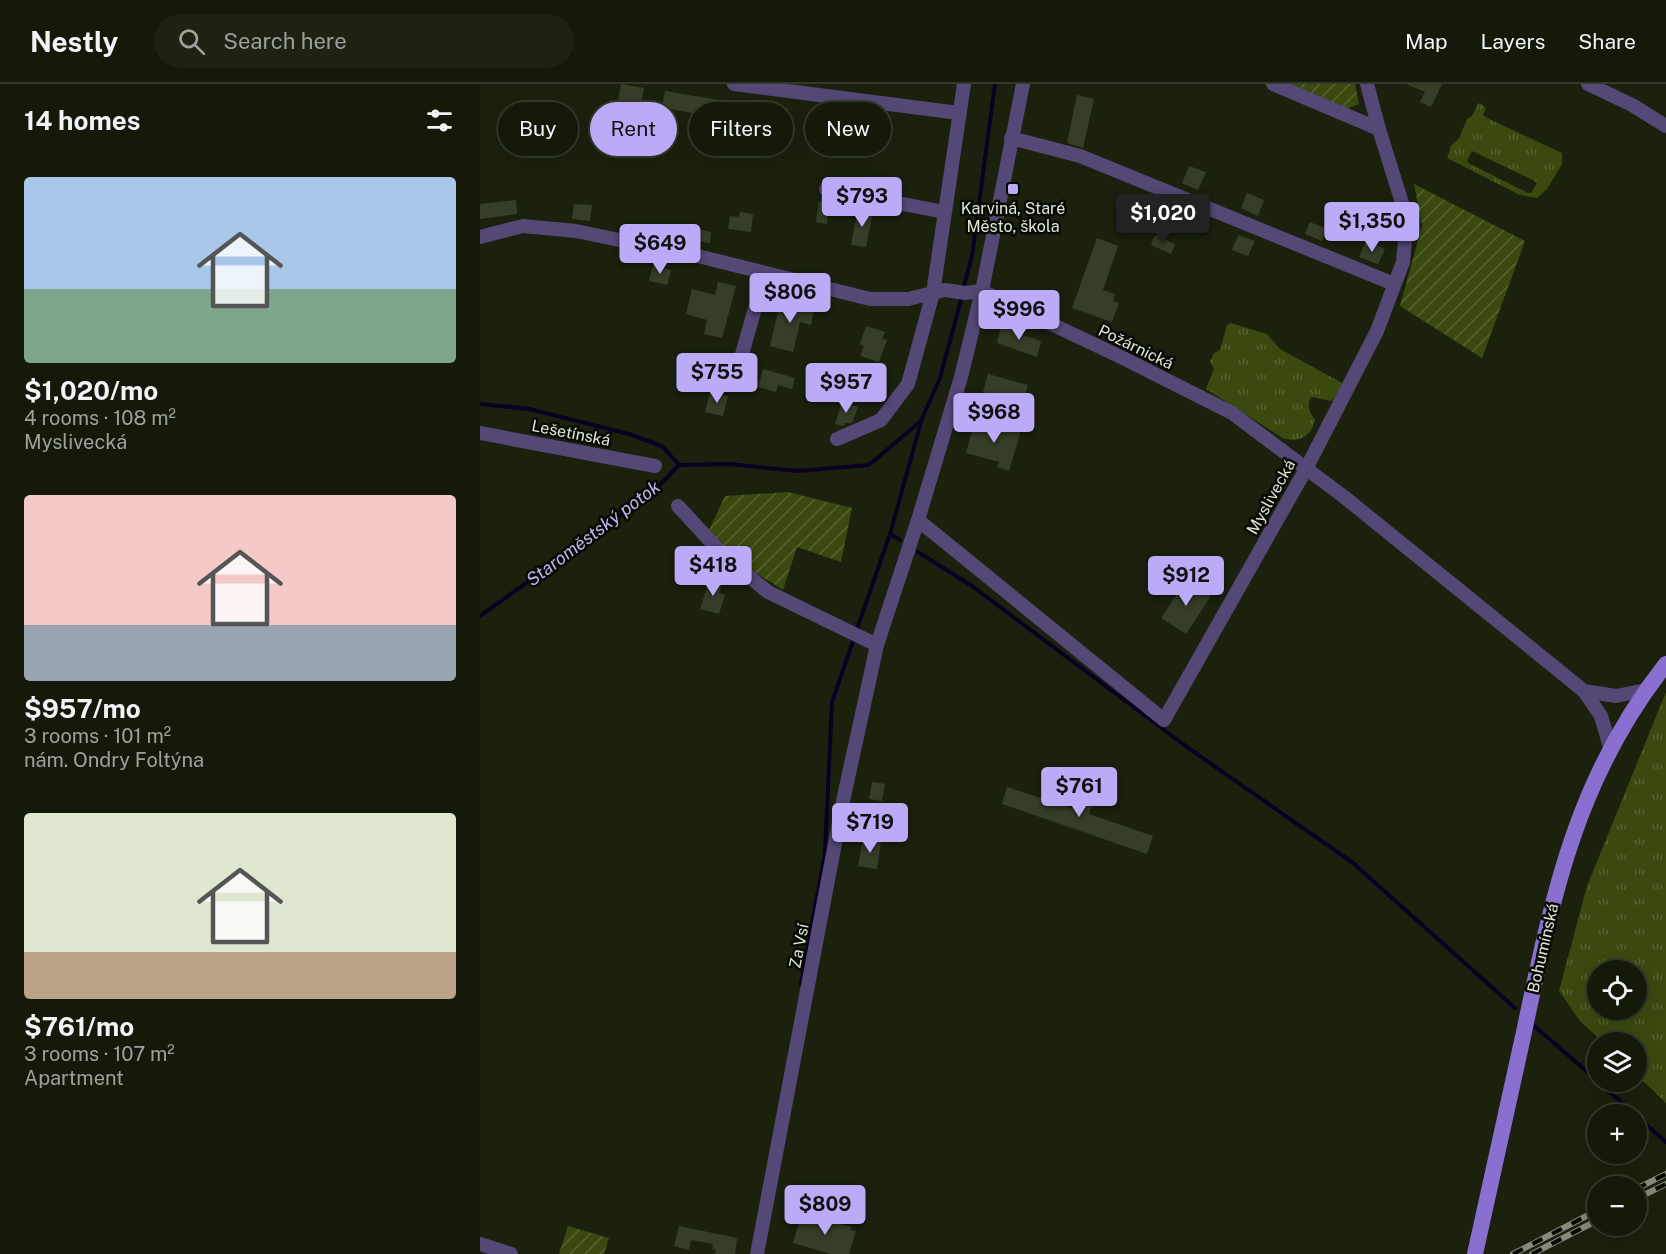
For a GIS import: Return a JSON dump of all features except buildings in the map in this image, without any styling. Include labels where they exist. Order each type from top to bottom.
[{"type":"main road","name":"Bohumínská","points":[[1475,1254],[1546,928],[1560,875],[1588,795],[1610,747],[1646,690],[1666,664]]},
{"type":"street","points":[[734,84],[959,113]]},
{"type":"street","points":[[837,439],[881,420],[908,384],[933,293],[964,84]]},
{"type":"street","name":"Za Vsí","points":[[758,1254],[843,801],[877,645],[961,377],[982,291],[1023,84]]},
{"type":"street","points":[[1273,84],[1379,129]]},
{"type":"street","name":"Myslivecká","points":[[918,520],[1164,720],[1306,469],[1377,331],[1403,261],[1407,219],[1367,84]]},
{"type":"street","points":[[1588,84],[1632,105],[1666,126]]},
{"type":"street","points":[[1011,138],[1080,156],[1394,284]]},
{"type":"street","points":[[826,189],[944,212]]},
{"type":"street","points":[[480,237],[523,226],[576,231],[706,258],[870,299],[908,299],[933,293],[982,291]]},
{"type":"street","points":[[735,379],[765,273]]},
{"type":"street","name":"Požárnická","points":[[982,291],[1232,413],[1343,496],[1584,691]]},
{"type":"street","name":"Lešetínská","points":[[480,433],[655,466]]},
{"type":"street","points":[[678,506],[724,556],[768,592],[877,645]]},
{"type":"street","points":[[1584,691],[1616,696],[1646,690]]},
{"type":"street","points":[[1584,691],[1600,716],[1610,747]]},
{"type":"street","points":[[480,1244],[511,1254]]},
{"type":"green space","points":[[1284,84],[1355,84],[1359,104],[1347,109]]},
{"type":"green space","points":[[1478,104],[1486,108],[1483,115],[1489,119],[1562,153],[1562,164],[1547,189],[1537,198],[1520,195],[1447,158],[1451,146],[1459,138],[1467,119],[1472,116]],"holes":[[[1472,151],[1537,183],[1531,193],[1528,193],[1467,161]]]},
{"type":"green space","points":[[1414,184],[1525,241],[1482,358],[1400,306],[1422,226]]},
{"type":"green space","points":[[1231,323],[1267,334],[1280,349],[1344,384],[1332,401],[1311,397],[1309,407],[1315,420],[1311,431],[1304,437],[1295,440],[1284,439],[1206,389],[1214,369],[1210,361],[1214,353],[1220,350],[1227,325]]},
{"type":"green space","points":[[788,492],[852,508],[841,562],[797,547],[783,590],[729,556],[708,532],[725,496]]},
{"type":"green space","points":[[1666,692],[1666,1103],[1647,1085],[1647,1032],[1592,1032],[1580,1021],[1559,991],[1587,886]]},
{"type":"green space","points":[[568,1226],[609,1238],[604,1254],[559,1254]]},
{"type":"waterway","name":"Staroměstský potok","points":[[963,289],[972,256],[995,84]]},
{"type":"waterway","name":"Staroměstský potok","points":[[480,616],[652,493],[679,465],[729,464],[797,471],[869,465],[921,421],[940,378],[962,296]]},
{"type":"waterway","points":[[480,404],[529,409],[629,434],[662,446],[679,465]]},
{"type":"waterway","points":[[900,540],[890,534],[921,422]]},
{"type":"waterway","points":[[857,629],[890,534]]},
{"type":"waterway","points":[[918,552],[972,586],[1187,747],[1353,863],[1515,1008]]},
{"type":"waterway","points":[[801,984],[825,853],[832,702],[853,641]]},
{"type":"waterway","points":[[1533,1025],[1587,1072]]},
{"type":"waterway","points":[[1610,1092],[1623,1104]]},
{"type":"waterway","points":[[1647,1126],[1666,1142]]},
{"type":"railway","points":[[1647,1184],[1666,1174]]},
{"type":"railway","points":[[1647,1194],[1666,1184]]},
{"type":"railway","points":[[1513,1254],[1587,1216]]},
{"type":"railway","points":[[1532,1254],[1587,1226]]},
{"type":"place","name":"Karviná, Staré Město, škola","points":[[1013,189]]}]
